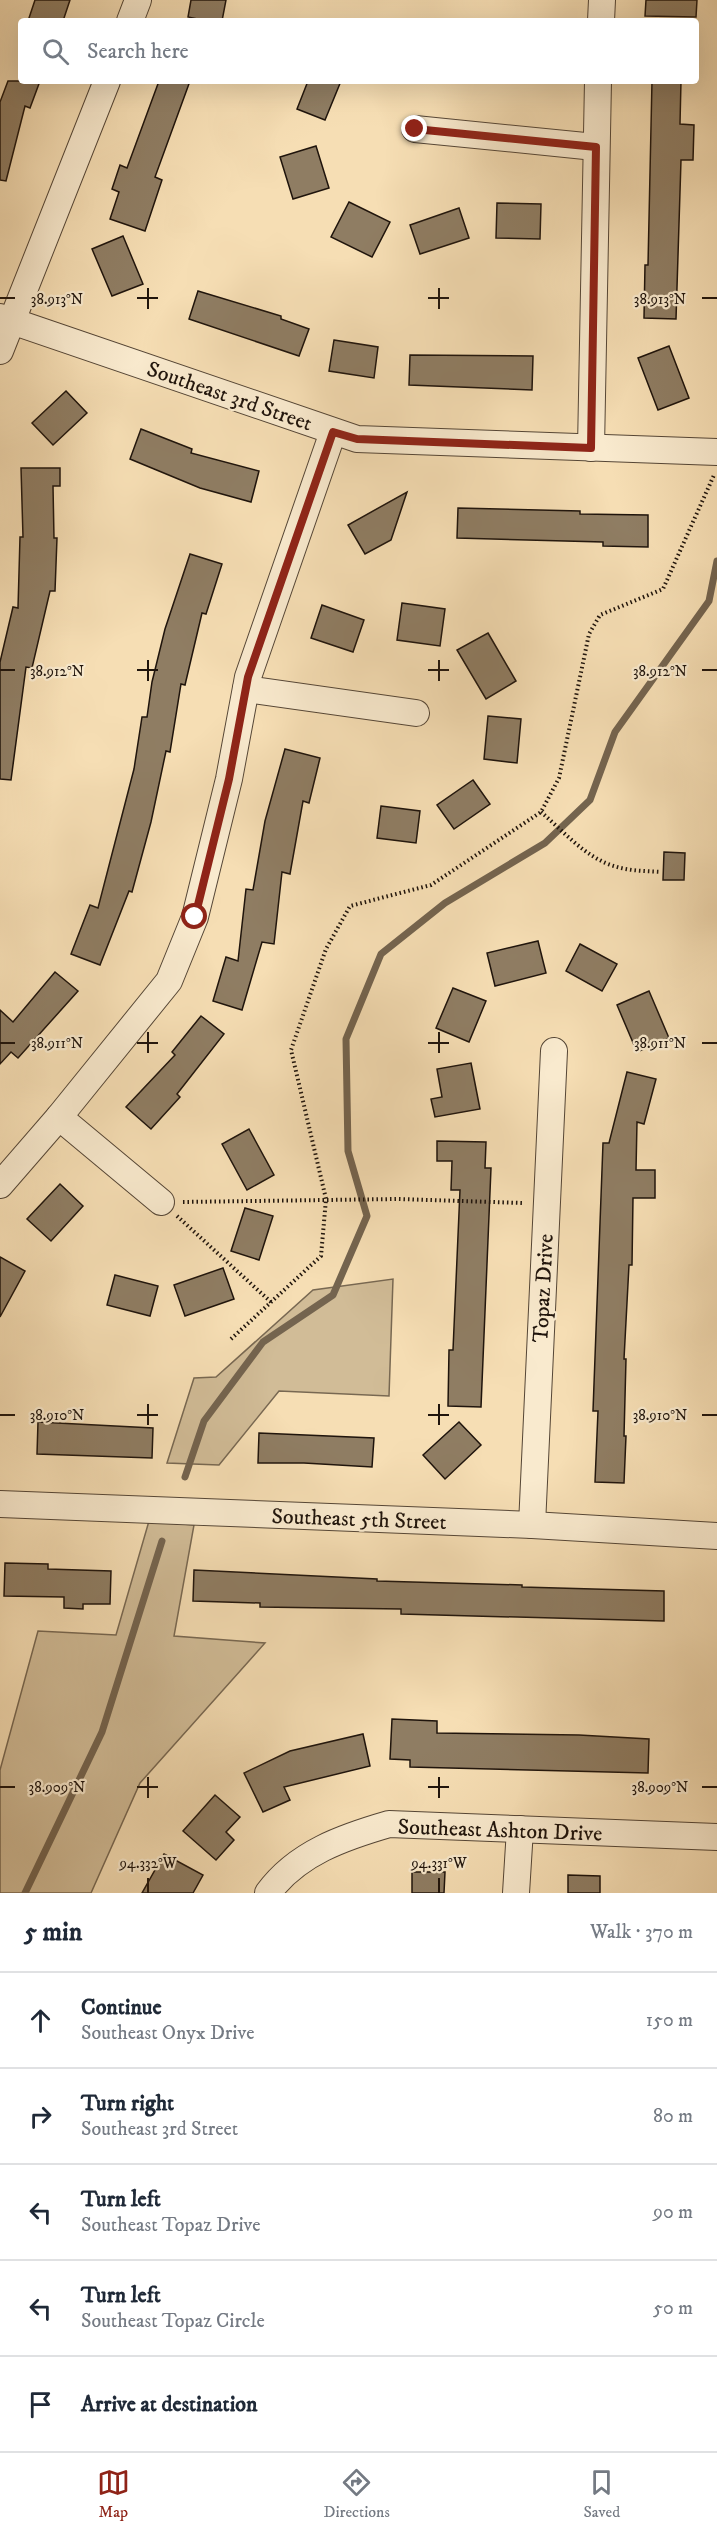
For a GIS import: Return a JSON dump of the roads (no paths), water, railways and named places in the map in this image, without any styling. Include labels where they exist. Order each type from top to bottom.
[{"type":"street","points":[[131,18],[138,0]]},
{"type":"street","points":[[601,18],[602,0]]},
{"type":"street","points":[[0,351],[6,319],[106,84]]},
{"type":"street","points":[[591,448],[598,84]]},
{"type":"street","points":[[415,129],[596,147]]},
{"type":"street","name":"Southeast 3rd Street","points":[[6,319],[357,439],[717,453]]},
{"type":"street","points":[[0,1185],[59,1118],[169,981],[195,917],[229,779],[248,677],[333,432]]},
{"type":"street","points":[[246,689],[416,713]]},
{"type":"street","name":"Topaz Drive","points":[[531,1525],[554,1051]]},
{"type":"street","points":[[59,1118],[161,1202]]},
{"type":"street","name":"Southeast 5th Street","points":[[0,1504],[531,1525],[717,1536]]},
{"type":"street","name":"Southeast Ashton Drive","points":[[268,1893],[279,1878],[317,1850],[353,1834],[389,1824],[717,1837]]},
{"type":"street","points":[[516,1893],[520,1829]]},
{"type":"waterway","points":[[185,1477],[204,1421],[263,1342],[333,1295],[367,1216],[348,1151],[346,1039],[381,954],[445,903],[545,843],[590,800],[615,732],[709,601],[717,561]]},
{"type":"waterway","points":[[25,1893],[102,1732],[162,1541]]}]
